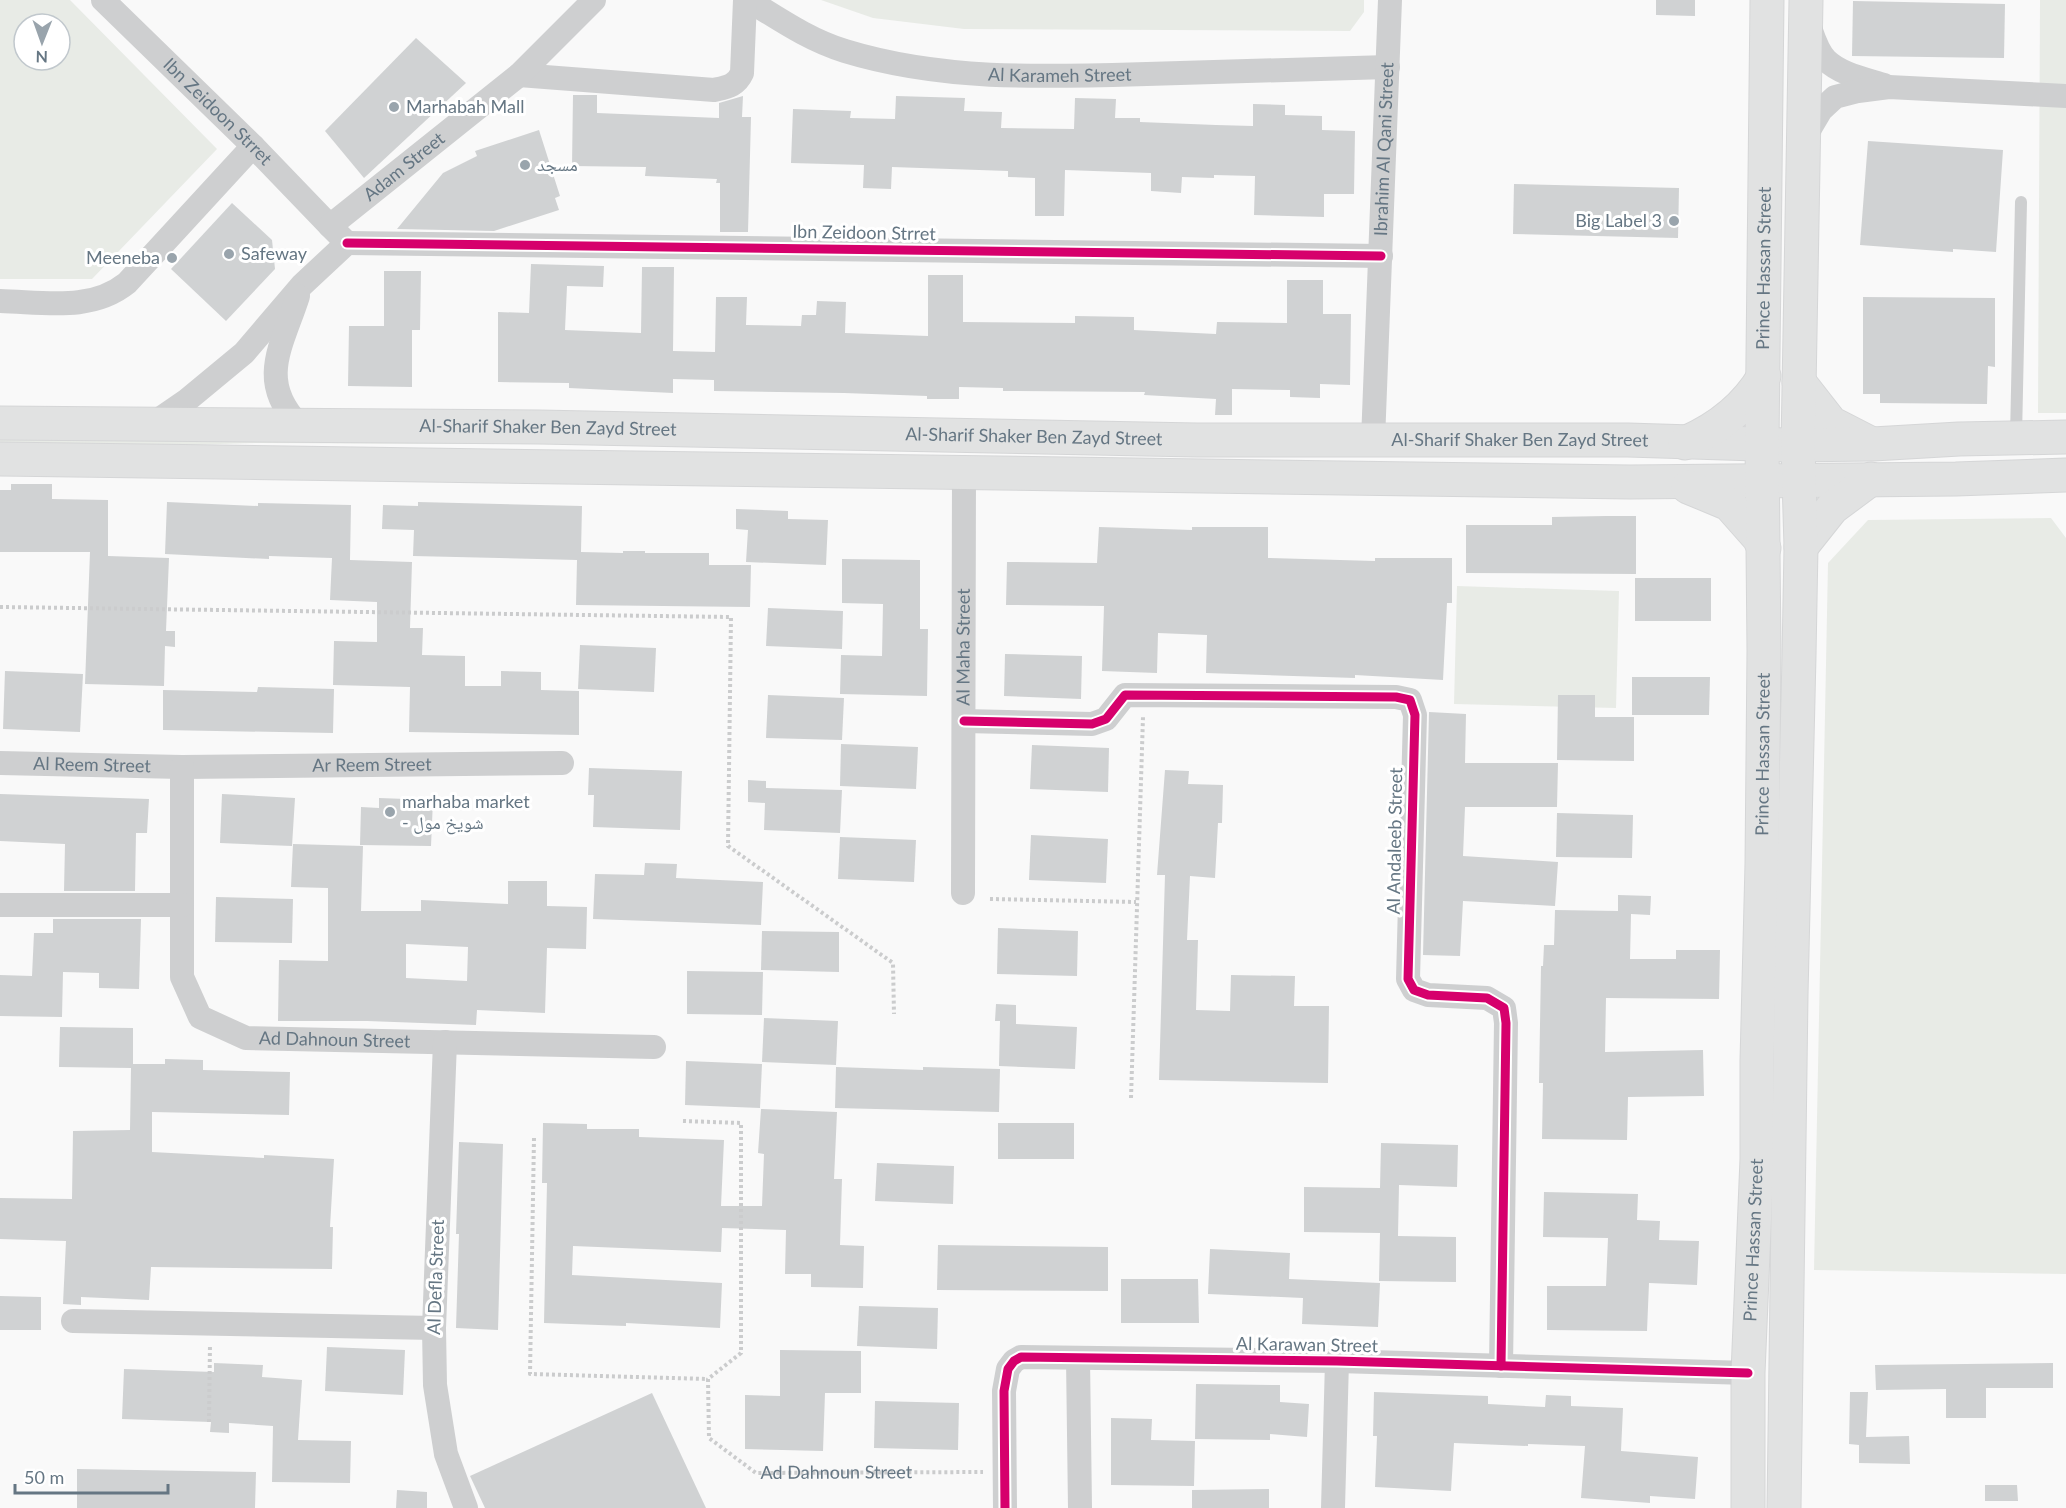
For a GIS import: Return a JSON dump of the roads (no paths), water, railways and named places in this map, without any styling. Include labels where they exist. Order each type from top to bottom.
[{"type":"main road","name":"Prince Hassan Street","points":[[1748,1508],[1763,751],[1762,444],[1767,0]]},
{"type":"main road","name":"Prince Hassan Street","points":[[1784,1508],[1801,547],[1798,445],[1806,9]]},
{"type":"main road","points":[[1684,443],[1708,433],[1740,407],[1753,395],[1764,376]]},
{"type":"main road","points":[[1799,382],[1831,423],[1873,444]]},
{"type":"main road","name":"Al-Sharif Shaker Ben Zayd Street","points":[[0,423],[521,427],[1197,440],[1629,440],[1798,445],[2066,437]]},
{"type":"main road","points":[[520,467],[521,427]]},
{"type":"main road","points":[[1197,440],[1198,477]]},
{"type":"main road","name":"Al-Sharif Shaker Ben Zayd Street","points":[[0,459],[1678,483],[2061,478]]},
{"type":"main road","points":[[1801,547],[1832,508],[1871,479]]},
{"type":"main road","points":[[1678,483],[1729,504],[1759,538],[1764,548]]},
{"type":"main road","points":[[1756,1153],[1790,1153]]},
{"type":"street","name":"Ibn Zeidoon Strret","points":[[103,0],[253,146],[330,225]]},
{"type":"street","name":"Adam Street","points":[[330,225],[519,75],[594,0]]},
{"type":"street","points":[[519,75],[714,90],[731,87],[742,74],[747,0]]},
{"type":"street","name":"Al Karameh Street","points":[[747,0],[802,33],[843,50],[897,65],[957,74],[1041,77],[1388,67]]},
{"type":"street","name":"Ibrahim Al Qani Street","points":[[1373,441],[1390,0]]},
{"type":"street","points":[[1806,9],[1817,46],[1825,59],[1838,69],[1889,87]]},
{"type":"street","points":[[1804,139],[1821,110],[1836,97],[1858,91],[1889,87],[2066,96]]},
{"type":"street","points":[[0,302],[72,304],[95,301],[114,293],[128,283],[253,146]]},
{"type":"street","points":[[154,423],[186,401],[244,353],[302,285],[347,243],[330,225]]},
{"type":"street","name":"Ibn Zeidoon Strret","points":[[347,243],[1381,256]]},
{"type":"street","points":[[298,424],[287,412],[279,397],[275,367],[302,285]]},
{"type":"street","name":"Al Maha Street","points":[[963,893],[964,472]]},
{"type":"street","name":"Al Andaleeb Street","points":[[964,721],[1092,724],[1106,719],[1125,695],[1396,697],[1410,700],[1415,715],[1408,979],[1414,990],[1428,995],[1487,998],[1504,1008],[1506,1023],[1501,1366]]},
{"type":"street","name":"Al Reem Street","points":[[0,763],[182,767]]},
{"type":"street","name":"Ar Reem Street","points":[[182,767],[562,763]]},
{"type":"street","name":"Ad Dahnoun Street","points":[[182,767],[182,977],[200,1017],[246,1038],[654,1047]]},
{"type":"street","points":[[0,905],[182,905]]},
{"type":"street","name":"Al Defla Street","points":[[445,1042],[434,1328],[438,1412],[446,1454],[466,1508]]},
{"type":"street","points":[[73,1321],[434,1328]]},
{"type":"street","name":"Al Karawan Street","points":[[1005,1508],[1004,1391],[1008,1369],[1014,1361],[1021,1357],[1337,1362],[1749,1373]]},
{"type":"street","points":[[1078,1358],[1080,1508]]},
{"type":"street","points":[[1333,1508],[1337,1362]]},
{"type":"lane","points":[[2016,438],[2021,202]]},
{"type":"place","name":"Marhabah Mall","points":[[394,107]]},
{"type":"place","name":"مسجد","points":[[525,165]]},
{"type":"place","name":"Big Label 3","points":[[1674,221]]},
{"type":"place","name":"Safeway","points":[[229,254]]},
{"type":"place","name":"Meeneba","points":[[172,258]]},
{"type":"place","name":"marhaba market - شويخ مول","points":[[390,812]]}]
